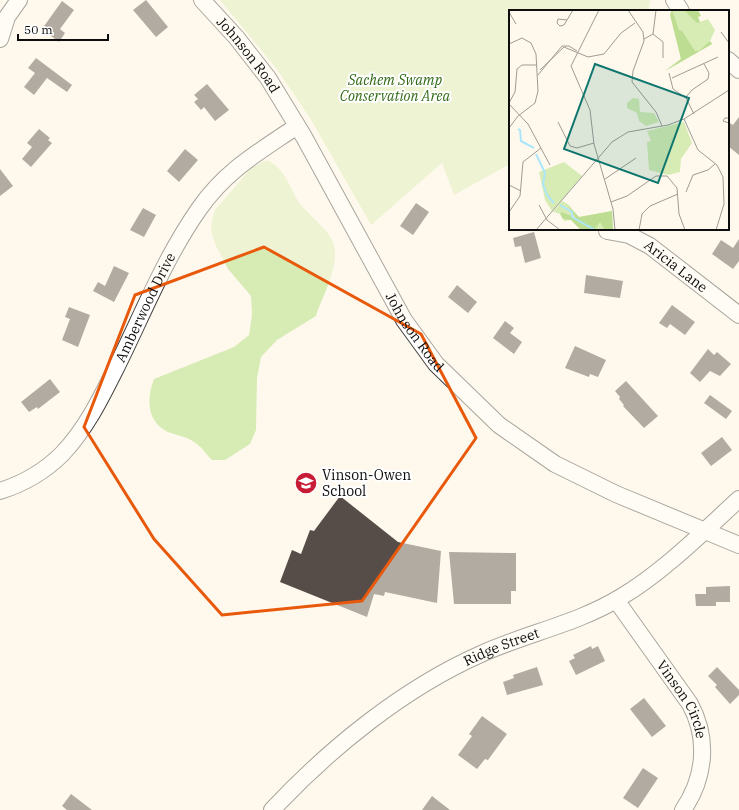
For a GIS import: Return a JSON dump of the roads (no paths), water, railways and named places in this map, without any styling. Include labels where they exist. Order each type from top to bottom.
[{"type":"street","points":[[0,39],[3,22],[19,0]]},
{"type":"street","name":"Johnson Road","points":[[202,0],[268,78],[297,126],[404,320],[436,364],[499,425],[555,464],[616,494],[739,545]]},
{"type":"street","points":[[674,0],[680,10]]},
{"type":"street","points":[[729,61],[739,70]]},
{"type":"street","name":"Amberwood Drive","points":[[0,491],[12,487],[36,474],[61,454],[81,431],[104,393],[173,252],[199,210],[217,185],[238,166],[297,126]]},
{"type":"street","name":"Aricia Lane","points":[[607,231],[629,235],[650,246],[739,315]]},
{"type":"street","name":"Ridge Street","points":[[272,810],[302,778],[370,721],[426,684],[481,654],[586,615],[616,600],[680,553],[739,499]]},
{"type":"street","name":"Vinson Circle","points":[[616,600],[686,698],[697,720],[702,747],[700,773],[696,788],[683,810]]},
{"type":"place","name":"Vinson-Owen School","points":[[306,483]]},
{"type":"park label","name":"Sachem Swamp Conservation Area","points":[[395,88]]}]
